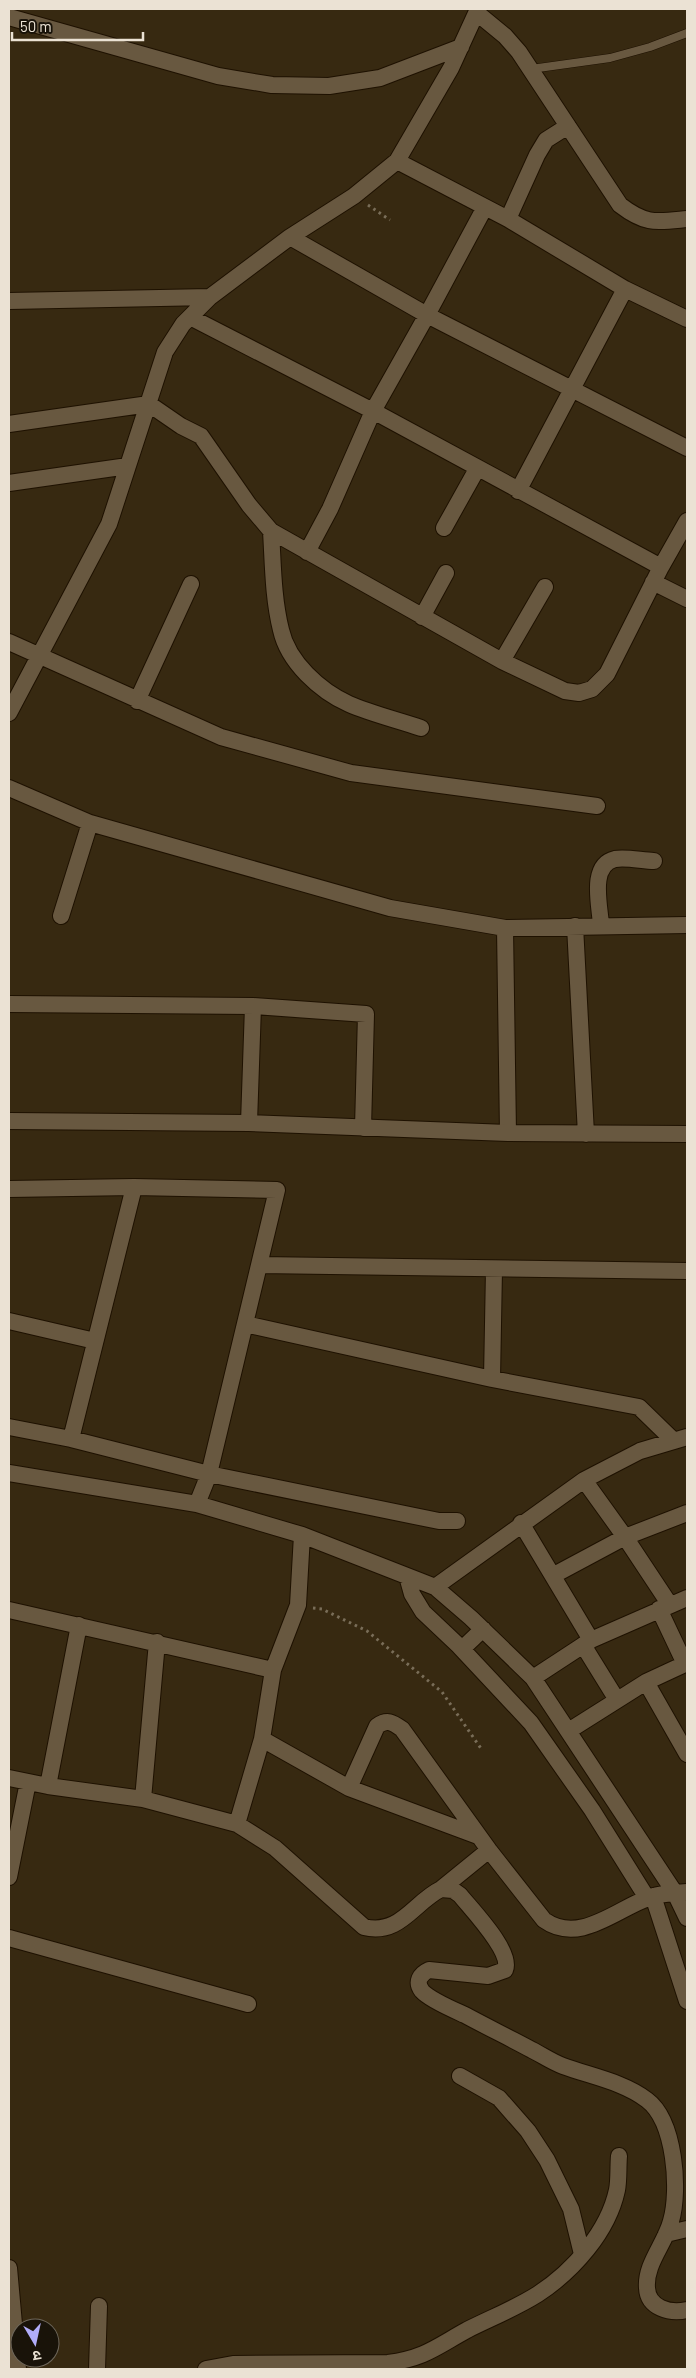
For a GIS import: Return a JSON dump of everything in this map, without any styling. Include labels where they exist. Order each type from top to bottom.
[{"type":"street","points":[[9,713],[109,524],[166,352],[190,318],[210,297],[290,237],[354,196],[396,161],[424,117],[461,47],[477,11],[505,36],[531,69],[620,205],[638,218],[656,222],[687,219]]},
{"type":"street","points":[[9,17],[218,76],[272,86],[329,86],[380,78],[461,47]]},
{"type":"street","points":[[508,219],[546,140],[568,126]]},
{"type":"street","points":[[396,161],[508,219],[625,288],[687,318]]},
{"type":"street","points":[[307,552],[330,509],[373,411],[427,315],[484,207]]},
{"type":"street","points":[[290,237],[427,315],[687,448]]},
{"type":"street","points":[[518,491],[625,288]]},
{"type":"street","points":[[9,301],[210,297]]},
{"type":"street","points":[[190,318],[373,411],[518,491],[657,574],[687,599]]},
{"type":"street","points":[[9,424],[149,404],[181,426],[201,436],[249,505],[271,531],[502,661],[565,691],[579,693],[592,689],[607,674],[657,574],[687,521]]},
{"type":"street","points":[[9,483],[128,466]]},
{"type":"street","points":[[444,528],[477,469]]},
{"type":"street","points":[[271,531],[281,632],[288,650],[299,666],[321,686],[348,703],[422,728]]},
{"type":"street","points":[[422,617],[446,573]]},
{"type":"street","points":[[137,701],[191,584]]},
{"type":"street","points":[[502,661],[545,587]]},
{"type":"street","points":[[9,642],[221,737],[351,773],[597,806]]},
{"type":"street","points":[[9,788],[90,823],[390,908],[505,928],[687,925]]},
{"type":"street","points":[[61,916],[90,823]]},
{"type":"street","points":[[601,925],[598,878],[605,864],[616,859],[654,861]]},
{"type":"street","points":[[575,926],[586,1134]]},
{"type":"street","points":[[505,928],[508,1133]]},
{"type":"street","points":[[9,1004],[253,1006],[366,1014],[363,1128]]},
{"type":"street","points":[[248,1124],[253,1006]]},
{"type":"street","points":[[9,1121],[248,1124],[508,1133],[687,1134]]},
{"type":"street","points":[[71,1439],[134,1188]]},
{"type":"street","points":[[9,1189],[277,1190],[209,1474],[197,1504]]},
{"type":"street","points":[[259,1265],[687,1271]]},
{"type":"street","points":[[492,1379],[494,1269]]},
{"type":"street","points":[[9,1321],[95,1342]]},
{"type":"street","points":[[245,1324],[492,1379],[639,1407],[681,1439]]},
{"type":"street","points":[[9,1427],[71,1439],[209,1474],[439,1520],[457,1521]]},
{"type":"street","points":[[436,1587],[584,1480],[640,1451],[681,1439]]},
{"type":"street","points":[[9,1473],[197,1504],[302,1535],[436,1587],[471,1640],[531,1723],[572,1761],[601,1803],[650,1897],[683,1969],[687,2001]]},
{"type":"street","points":[[570,1730],[646,1682],[686,1664],[664,1607],[625,1537],[584,1480]]},
{"type":"street","points":[[554,1575],[625,1537],[687,1513]]},
{"type":"street","points":[[521,1524],[554,1575],[617,1700]]},
{"type":"street","points":[[237,1824],[262,1739],[273,1670],[298,1605],[302,1535]]},
{"type":"street","points":[[407,1576],[416,1604],[533,1678],[570,1730],[572,1761],[601,1803],[681,1892],[687,1918]]},
{"type":"street","points":[[533,1678],[587,1642],[687,1598]]},
{"type":"street","points":[[9,1610],[157,1642],[273,1670]]},
{"type":"street","points":[[48,1786],[79,1625]]},
{"type":"street","points":[[143,1799],[157,1642]]},
{"type":"street","points":[[646,1682],[687,1754]]},
{"type":"street","points":[[349,1788],[377,1726],[384,1721],[392,1722],[402,1729],[478,1836],[544,1920],[555,1928],[566,1930],[584,1928],[650,1897],[681,1892]]},
{"type":"street","points":[[262,1739],[349,1788],[478,1836]]},
{"type":"street","points":[[9,1778],[48,1786],[143,1799],[237,1824],[275,1848],[364,1927],[375,1929],[390,1927],[489,1850]]},
{"type":"street","points":[[9,1877],[28,1782]]},
{"type":"street","points":[[441,1889],[453,1890],[460,1895],[502,1949],[507,1966],[505,1970],[488,1976],[429,1970],[422,1974],[419,1980],[420,1987],[424,1993],[561,2065],[634,2092],[648,2101],[660,2115],[674,2166],[676,2198],[671,2223],[648,2272],[647,2289],[650,2301],[664,2311],[687,2310]]},
{"type":"street","points":[[9,1938],[248,2004]]},
{"type":"street","points":[[460,2076],[499,2098],[528,2131],[547,2160],[571,2209],[582,2254]]},
{"type":"street","points":[[206,2369],[233,2364],[388,2363],[427,2354],[466,2331],[538,2294],[567,2272],[592,2243],[610,2211],[617,2190],[619,2156]]},
{"type":"street","points":[[666,2234],[687,2229]]},
{"type":"street","points":[[9,2268],[18,2369]]},
{"type":"street","points":[[97,2369],[99,2306]]},
{"type":"lane","points":[[531,69],[610,58],[650,47],[687,33]]},
{"type":"path","points":[[354,196],[390,220]]},
{"type":"path","points":[[298,1605],[322,1609],[367,1631],[392,1650],[442,1692],[482,1750]]}]
